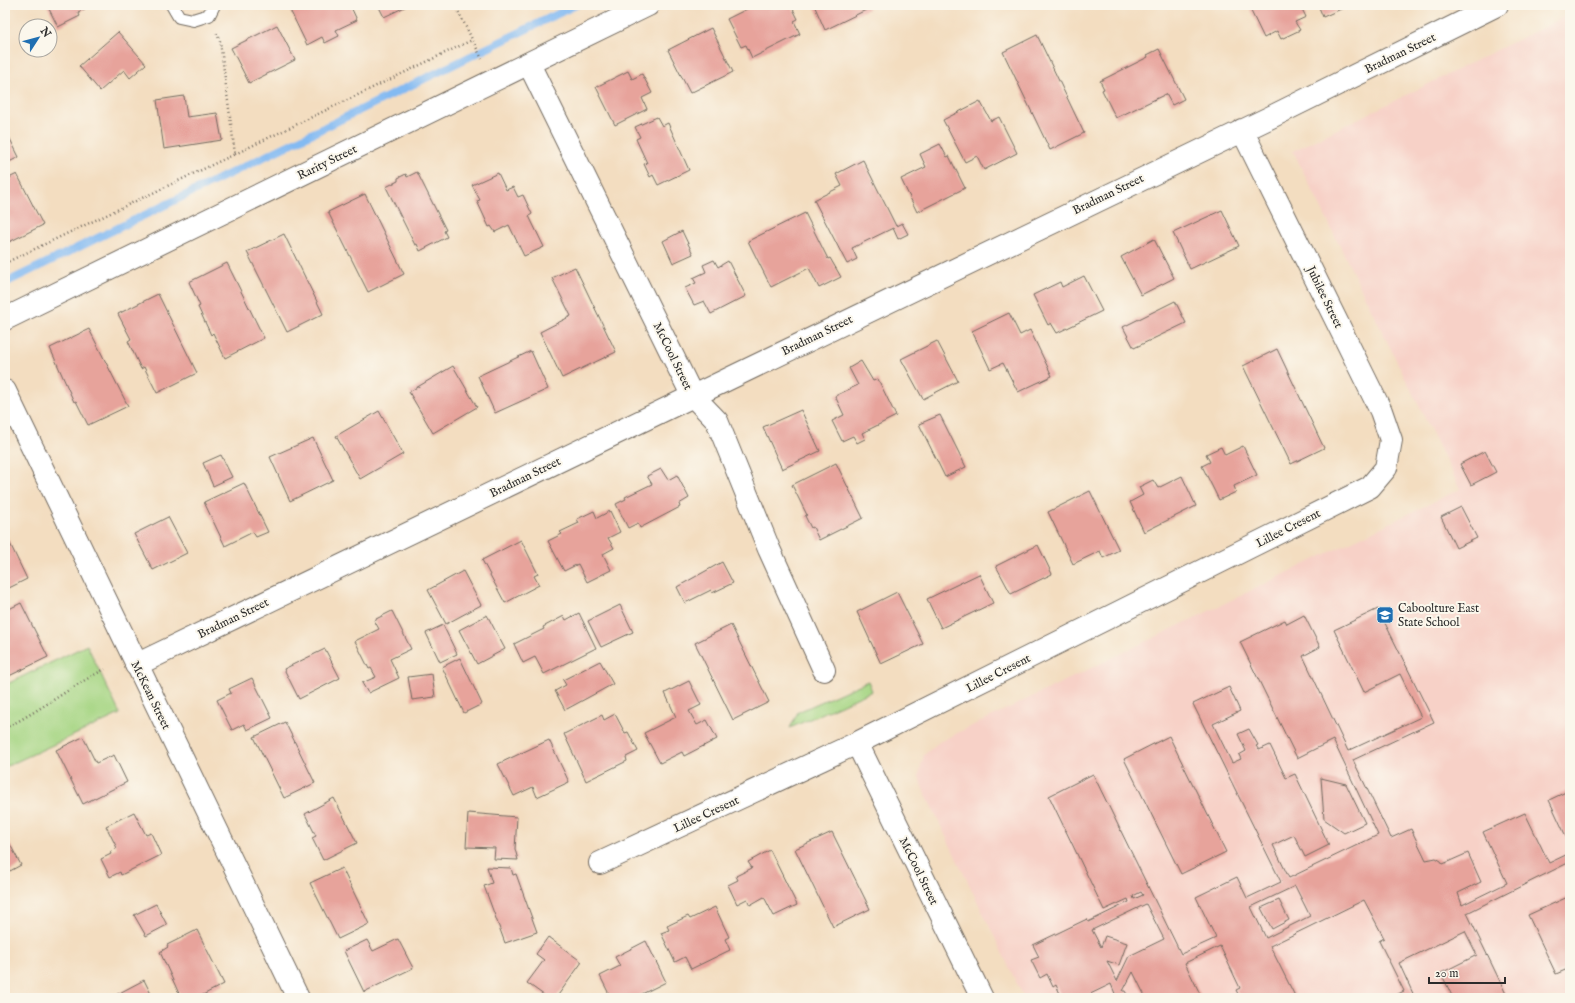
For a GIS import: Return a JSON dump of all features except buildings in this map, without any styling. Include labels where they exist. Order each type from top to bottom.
[{"type":"street","name":"Rarity Street","points":[[5,319],[648,5]]},
{"type":"street","name":"Bradman Street","points":[[136,665],[1242,130],[1497,5]]},
{"type":"street","name":"McCool Street","points":[[529,64],[692,395],[717,421],[769,549],[824,670]]},
{"type":"street","name":"Jubilee Street","points":[[1242,130],[1381,411],[1391,440],[1386,468]]},
{"type":"street","name":"McKean Street","points":[[5,391],[298,998]]},
{"type":"street","name":"Lillee Cresent","points":[[600,863],[856,743],[1370,487],[1386,468]]},
{"type":"street","name":"McCool Street","points":[[856,743],[982,998]]},
{"type":"lane","points":[[172,5],[179,16],[193,20],[212,10]]},
{"type":"path","points":[[455,5],[482,60]]},
{"type":"path","points":[[212,10],[220,41],[236,154]]},
{"type":"path","points":[[5,263],[472,40]]},
{"type":"path","points":[[5,728],[32,715],[77,683],[105,668]]},
{"type":"shaded area","name":"Caboolture East State School","points":[[1570,14],[1570,998],[1024,998],[922,787],[919,776],[924,755],[939,742],[1460,489],[1293,151]]},
{"type":"green space","points":[[87,645],[120,714],[5,767],[5,685]]},
{"type":"green space","points":[[868,681],[872,691],[790,728],[798,712]]},
{"type":"waterway","points":[[5,283],[576,5]]},
{"type":"place","name":"Caboolture East State School","points":[[1385,615]]}]
